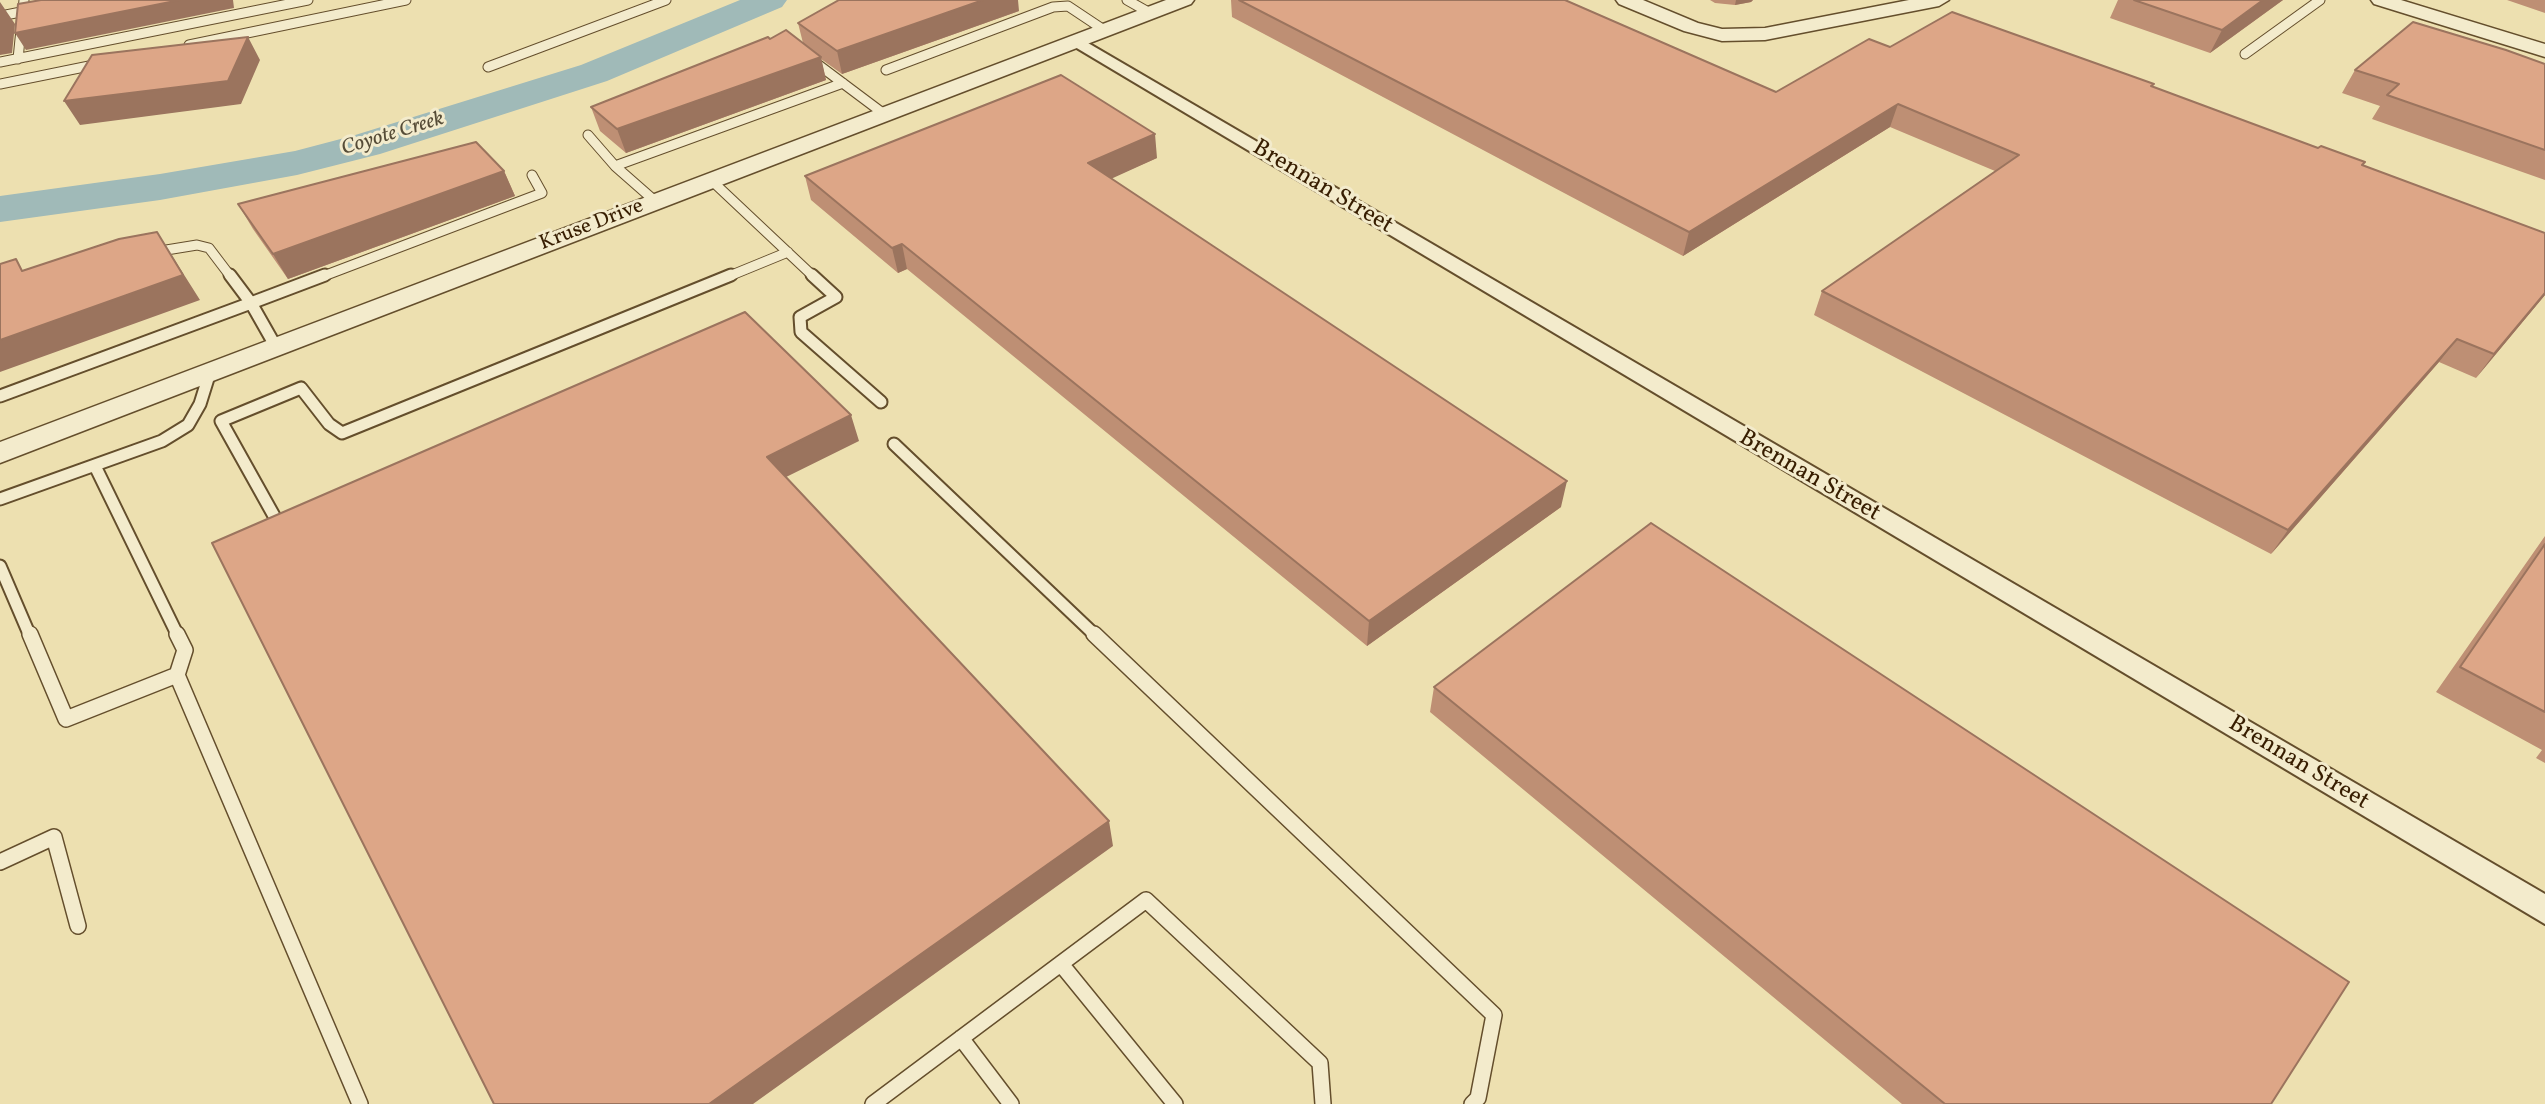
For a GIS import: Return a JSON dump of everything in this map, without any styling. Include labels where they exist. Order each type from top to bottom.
[{"type":"street","name":"Kruse Drive","points":[[0,453],[1184,0]]},
{"type":"street","points":[[1626,0],[1691,27],[1722,35],[1765,34],[1939,0]]},
{"type":"street","points":[[2381,0],[2545,51]]},
{"type":"street","name":"Brennan Street","points":[[1076,41],[2545,910]]},
{"type":"lane","points":[[18,59],[24,0]]},
{"type":"lane","points":[[0,62],[309,0]]},
{"type":"lane","points":[[180,47],[406,0]]},
{"type":"lane","points":[[488,67],[666,0]]},
{"type":"lane","points":[[1127,0],[1150,13]]},
{"type":"lane","points":[[2245,54],[2320,0]]},
{"type":"lane","points":[[886,69],[1053,7],[1068,6],[1104,30]]},
{"type":"lane","points":[[0,16],[47,7]]},
{"type":"lane","points":[[799,51],[884,114]]},
{"type":"lane","points":[[0,84],[114,60]]},
{"type":"lane","points":[[615,166],[843,83]]},
{"type":"lane","points":[[588,135],[615,166],[656,202]]},
{"type":"lane","points":[[0,396],[542,193],[532,175]]},
{"type":"lane","points":[[711,180],[836,297],[800,317],[801,332],[881,402]]},
{"type":"lane","points":[[142,254],[197,245],[209,248],[251,303],[276,347]]},
{"type":"lane","points":[[278,523],[221,421],[301,387],[330,424],[342,433],[788,252]]},
{"type":"lane","points":[[0,499],[162,441],[188,425],[200,404],[209,372]]},
{"type":"lane","points":[[894,444],[1494,1015],[1478,1098],[1472,1104]]},
{"type":"lane","points":[[95,466],[185,650],[177,676],[360,1104]]},
{"type":"lane","points":[[0,566],[66,719],[177,676]]},
{"type":"lane","points":[[0,862],[54,837],[78,926]]},
{"type":"lane","points":[[873,1104],[1146,900],[1320,1063],[1323,1104]]},
{"type":"lane","points":[[1060,964],[1175,1104]]},
{"type":"lane","points":[[961,1038],[1011,1104]]},
{"type":"building","points":[[41,0],[180,0],[15,33],[18,4]]},
{"type":"building","points":[[839,0],[983,0],[837,51],[798,23]]},
{"type":"building","points":[[1239,0],[1565,0],[1776,92],[1869,39],[1890,47],[1952,12],[2154,84],[2151,86],[2318,148],[2321,146],[2365,162],[2362,165],[2545,233],[2545,293],[2494,354],[2457,339],[2288,530],[1822,291],[2019,155],[1898,104],[1689,232]]},
{"type":"building","points":[[2134,0],[2263,0],[2222,30]]},
{"type":"building","points":[[2413,22],[2545,64],[2545,150],[2387,95],[2399,84],[2355,70]]},
{"type":"building","points":[[786,30],[821,57],[617,129],[591,107],[768,37],[770,39]]},
{"type":"building","points":[[248,37],[228,81],[64,101],[92,55]]},
{"type":"building","points":[[1061,75],[1155,134],[1088,163],[1567,481],[1369,621],[902,244],[892,248],[805,176]]},
{"type":"building","points":[[476,142],[504,171],[273,254],[238,204]]},
{"type":"building","points":[[157,232],[183,275],[0,340],[0,264],[16,259],[22,271],[119,239]]},
{"type":"building","points":[[745,312],[851,415],[767,457],[1109,821],[709,1104],[494,1104],[212,543]]},
{"type":"building","points":[[1651,523],[2349,982],[2271,1104],[1945,1104],[1434,687]]},
{"type":"building","points":[[2545,544],[2545,712],[2460,667]]},
{"type":"waterway","name":"Coyote Creek","points":[[0,209],[160,187],[297,163],[366,145],[594,73],[770,0]]}]
